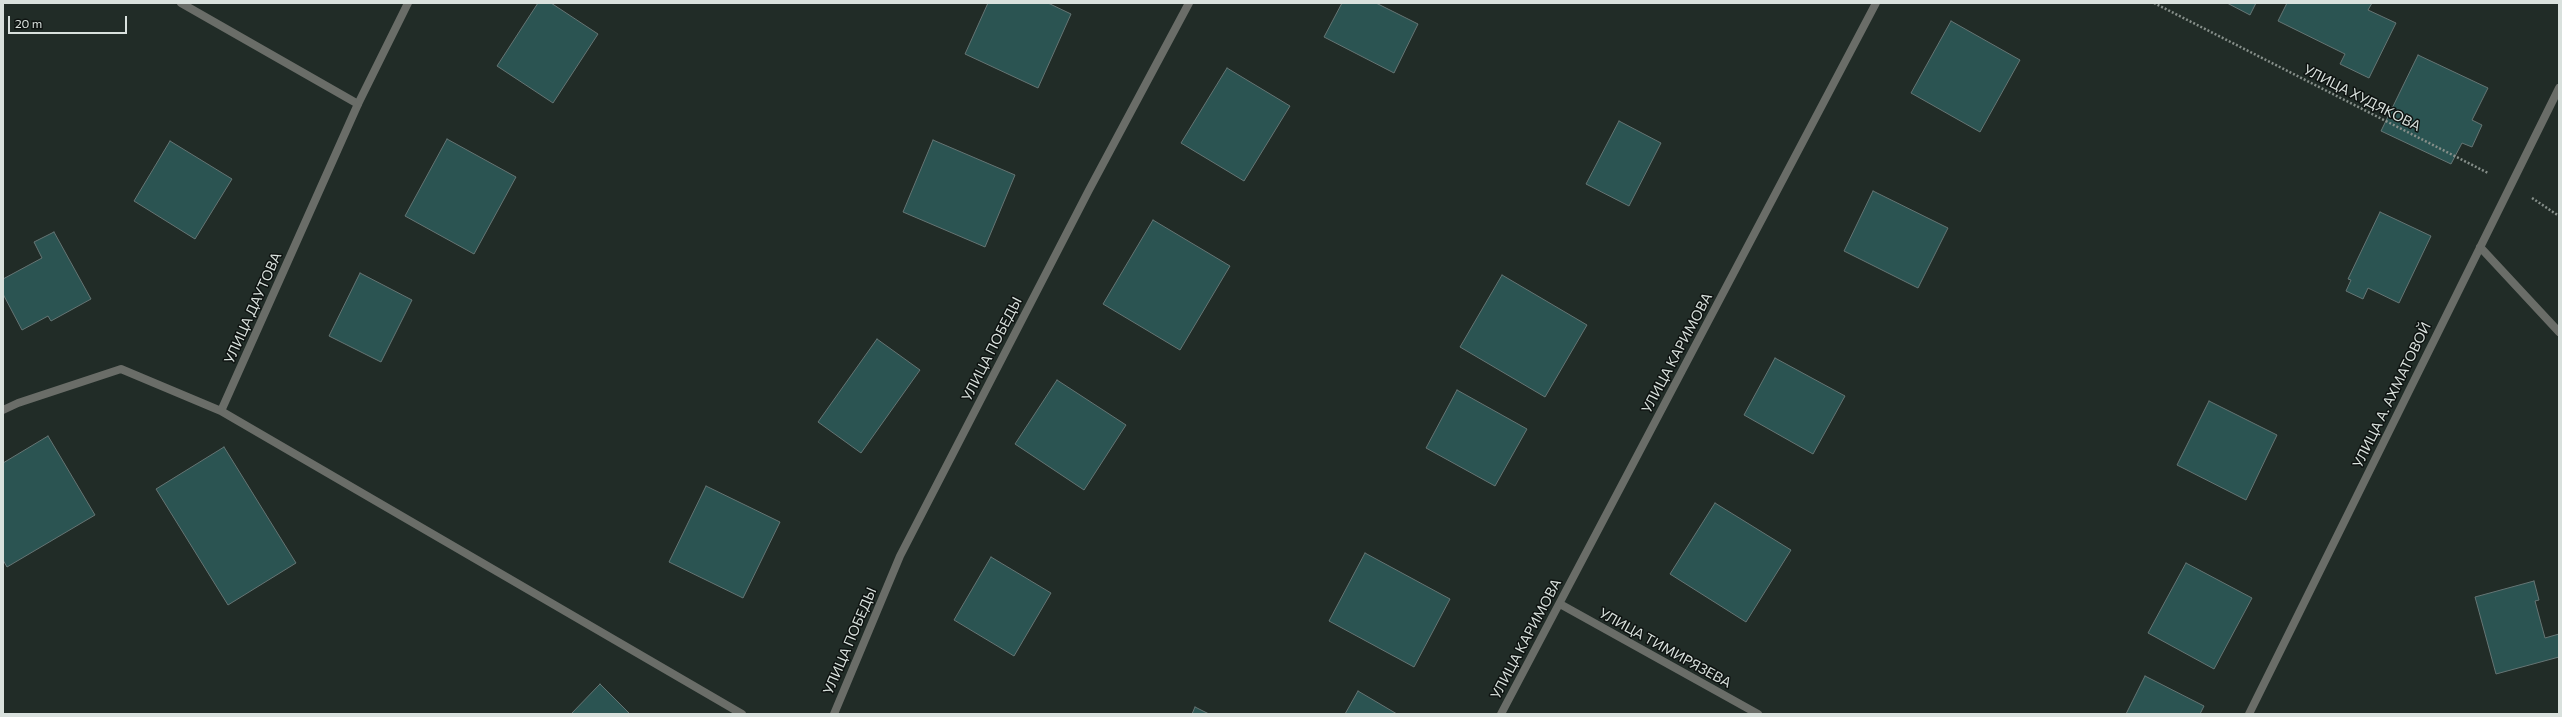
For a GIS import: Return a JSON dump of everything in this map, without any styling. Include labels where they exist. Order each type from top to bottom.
[{"type":"street","points":[[181,3],[358,104]]},
{"type":"street","name":"УЛИЦА ДАУТОВА","points":[[221,411],[358,104],[408,3]]},
{"type":"street","name":"УЛИЦА ПОБЕДЫ","points":[[834,714],[900,556],[1085,197],[1189,3]]},
{"type":"street","name":"УЛИЦА КАРИМОВА","points":[[1501,714],[1876,3]]},
{"type":"street","name":"УЛИЦА А. АХМАТОВОЙ","points":[[2249,714],[2559,88]]},
{"type":"street","points":[[2480,247],[2559,332]]},
{"type":"street","points":[[3,410],[18,403],[121,369],[221,411],[742,714]]},
{"type":"street","name":"УЛИЦА ТИМИРЯЗЕВА","points":[[1560,604],[1758,714]]},
{"type":"path","name":"УЛИЦА ХУДЯКОВА","points":[[2154,3],[2511,184],[2559,216]]},
{"type":"building","points":[[538,3],[551,3],[598,34],[553,103],[497,66]]},
{"type":"building","points":[[988,3],[1048,3],[1071,14],[1038,88],[965,54]]},
{"type":"building","points":[[1342,3],[1376,3],[1418,24],[1394,73],[1324,37]]},
{"type":"building","points":[[2227,3],[2256,3],[2250,15]]},
{"type":"building","points":[[2287,3],[2372,3],[2368,10],[2396,23],[2369,78],[2340,64],[2345,54],[2278,21]]},
{"type":"building","points":[[1951,21],[2020,60],[1980,132],[1911,93]]},
{"type":"building","points":[[2418,55],[2488,88],[2472,120],[2482,125],[2472,147],[2462,143],[2451,164],[2381,131]]},
{"type":"building","points":[[1227,68],[1290,106],[1244,181],[1181,143]]},
{"type":"building","points":[[1619,121],[1661,143],[1629,206],[1586,184]]},
{"type":"building","points":[[447,139],[516,177],[474,254],[405,216]]},
{"type":"building","points":[[933,140],[1015,175],[985,247],[903,212]]},
{"type":"building","points":[[170,141],[232,179],[195,239],[134,201]]},
{"type":"building","points":[[1873,191],[1948,228],[1918,288],[1844,251]]},
{"type":"building","points":[[2380,212],[2431,236],[2399,303],[2368,288],[2363,299],[2346,291],[2351,280],[2348,279]]},
{"type":"building","points":[[1153,220],[1230,266],[1180,350],[1103,304]]},
{"type":"building","points":[[54,232],[91,299],[51,321],[48,316],[22,330],[3,294],[3,279],[42,258],[34,242]]},
{"type":"building","points":[[360,273],[412,300],[381,362],[329,336]]},
{"type":"building","points":[[1502,275],[1587,325],[1545,397],[1460,347]]},
{"type":"building","points":[[877,339],[920,370],[861,453],[818,422]]},
{"type":"building","points":[[1775,358],[1845,396],[1813,454],[1744,415]]},
{"type":"building","points":[[1057,380],[1126,425],[1084,490],[1015,444]]},
{"type":"building","points":[[1457,390],[1527,429],[1495,486],[1426,448]]},
{"type":"building","points":[[2209,401],[2277,435],[2246,500],[2177,465]]},
{"type":"building","points":[[48,436],[95,515],[7,567],[3,560],[3,463]]},
{"type":"building","points":[[224,447],[296,563],[228,605],[156,489]]},
{"type":"building","points":[[706,486],[780,522],[743,598],[669,562]]},
{"type":"building","points":[[1715,503],[1791,550],[1746,622],[1670,574]]},
{"type":"building","points":[[1365,553],[1450,599],[1414,667],[1329,621]]},
{"type":"building","points":[[991,557],[1051,593],[1014,656],[954,620]]},
{"type":"building","points":[[2186,563],[2252,598],[2214,669],[2148,633]]},
{"type":"building","points":[[2534,581],[2539,600],[2535,601],[2545,638],[2559,634],[2559,657],[2496,674],[2475,597]]},
{"type":"building","points":[[2145,676],[2204,706],[2200,714],[2126,714]]},
{"type":"building","points":[[600,684],[630,714],[571,714]]},
{"type":"building","points":[[1358,691],[1397,714],[1345,714]]},
{"type":"building","points":[[1195,707],[1209,714],[1192,714]]}]
